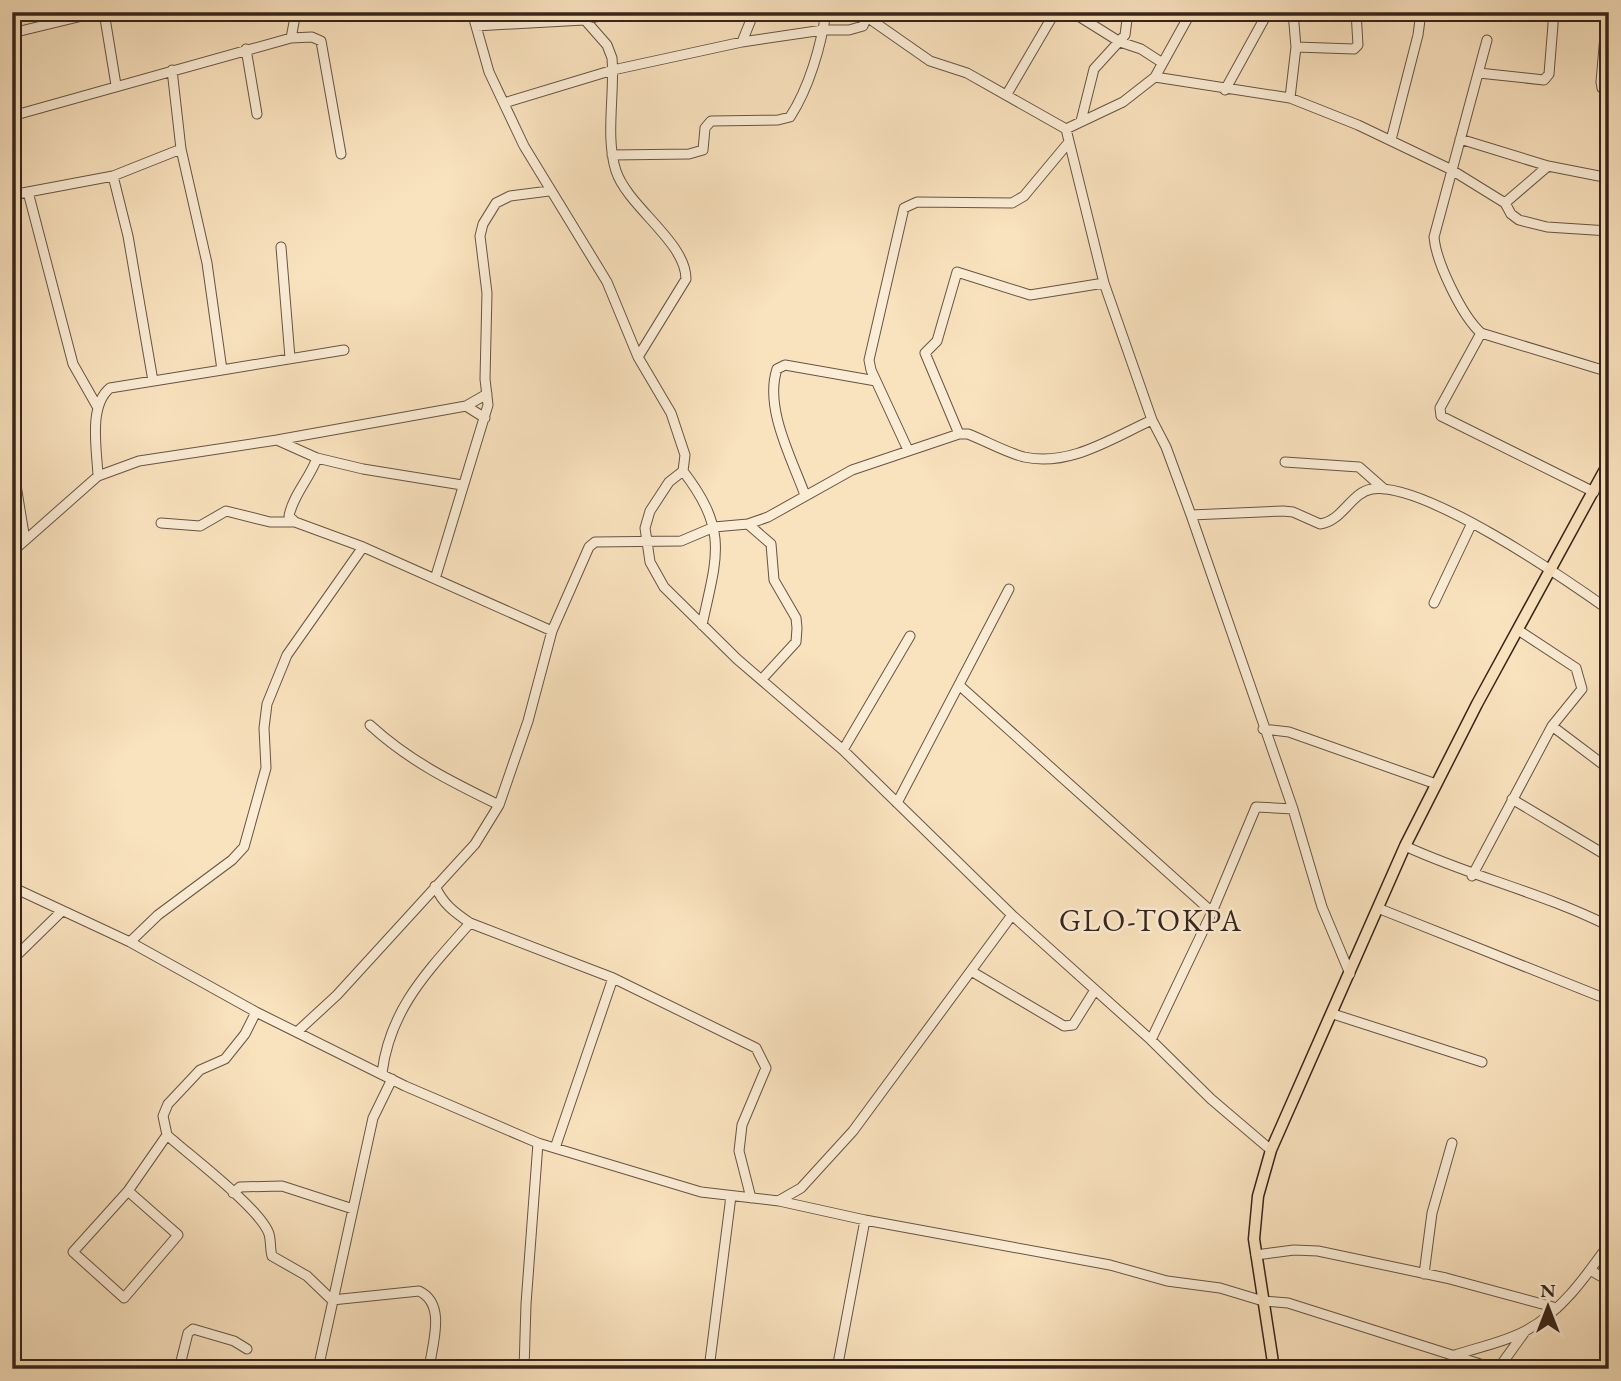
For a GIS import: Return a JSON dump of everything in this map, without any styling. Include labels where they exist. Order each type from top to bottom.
[{"type":"main road","points":[[1274,1369],[1256,1255],[1258,1196],[1271,1150],[1380,909],[1405,846],[1609,462]]},
{"type":"street","points":[[12,33],[102,12],[116,85]]},
{"type":"street","points":[[290,38],[296,12]]},
{"type":"street","points":[[472,12],[489,72],[504,103],[550,191],[607,282],[638,357],[671,413],[685,455],[683,471],[669,482],[650,511],[645,541],[650,562],[664,587],[702,625],[842,750],[1012,915],[1151,1040],[1211,1100],[1271,1150]]},
{"type":"street","points":[[476,26],[615,12]]},
{"type":"street","points":[[742,42],[754,12]]},
{"type":"street","points":[[612,155],[689,154],[703,150],[705,128],[711,121],[778,120],[790,117],[799,103],[824,30],[826,12]]},
{"type":"street","points":[[1007,94],[1055,12]]},
{"type":"street","points":[[1072,12],[1120,43],[1141,49],[1161,62]]},
{"type":"street","points":[[1082,121],[1094,69],[1125,35],[1128,12]]},
{"type":"street","points":[[1066,130],[1123,102],[1155,77],[1191,12]]},
{"type":"street","points":[[1225,90],[1268,12]]},
{"type":"street","points":[[1290,99],[1296,47],[1293,12]]},
{"type":"street","points":[[1296,47],[1354,49],[1358,45],[1356,12]]},
{"type":"street","points":[[1391,140],[1419,35],[1421,12]]},
{"type":"street","points":[[1479,73],[1544,80],[1549,74],[1554,12]]},
{"type":"street","points":[[1607,12],[1601,82],[1602,88],[1609,90]]},
{"type":"street","points":[[504,103],[612,70],[742,42],[824,30],[857,29],[863,26],[867,15],[930,61],[967,73],[1066,130],[1104,283],[1153,420],[1191,515],[1293,808],[1322,907],[1350,974]]},
{"type":"street","points":[[581,16],[607,45],[612,70],[612,155],[621,181],[677,253],[686,272],[686,279],[638,357]]},
{"type":"street","points":[[12,117],[246,49],[290,38],[313,37],[321,41],[341,155]]},
{"type":"street","points":[[1487,40],[1450,169],[1434,237],[1435,246],[1471,324],[1480,333],[1609,372]]},
{"type":"street","points":[[246,49],[257,114]]},
{"type":"street","points":[[172,70],[181,149],[206,263],[222,370]]},
{"type":"street","points":[[1155,77],[1290,99],[1391,140],[1450,169],[1505,203],[1511,214],[1519,220],[1547,227],[1609,231]]},
{"type":"street","points":[[1460,139],[1548,166],[1609,178]]},
{"type":"street","points":[[908,450],[876,382],[869,360],[904,208],[917,202],[1012,203],[1024,196],[1069,142]]},
{"type":"street","points":[[12,195],[113,176],[181,149]]},
{"type":"street","points":[[1505,203],[1548,166]]},
{"type":"street","points":[[113,176],[128,236],[153,382]]},
{"type":"street","points":[[435,579],[485,418],[486,293],[481,236],[483,224],[496,203],[510,196],[550,191]]},
{"type":"street","points":[[28,192],[73,364],[98,408]]},
{"type":"street","points":[[281,247],[290,358]]},
{"type":"street","points":[[959,433],[925,353],[937,341],[956,274],[962,273],[1030,295],[1104,283]]},
{"type":"street","points":[[1480,333],[1440,408],[1441,416],[1594,492]]},
{"type":"street","points":[[98,476],[98,408],[104,393],[110,388],[344,350]]},
{"type":"street","points":[[805,495],[777,415],[774,379],[777,369],[785,365],[876,382]]},
{"type":"street","points":[[12,552],[98,476],[139,461],[466,406],[486,394]]},
{"type":"street","points":[[466,406],[485,418]]},
{"type":"street","points":[[298,1031],[337,995],[475,844],[499,805],[528,721],[552,631],[589,547],[595,542],[681,541],[714,527],[748,524],[768,517],[852,470],[959,433],[968,433],[1024,457],[1072,457],[1153,420]]},
{"type":"street","points":[[276,440],[317,458],[363,469],[462,485]]},
{"type":"street","points":[[295,522],[289,516],[291,507],[313,471],[317,458]]},
{"type":"street","points":[[12,461],[25,540]]},
{"type":"street","points":[[1284,462],[1347,463],[1367,471],[1384,489]]},
{"type":"street","points":[[683,471],[703,496],[714,527],[718,556],[702,625]]},
{"type":"street","points":[[1191,515],[1283,511],[1293,512],[1320,524],[1331,523],[1369,489],[1384,489],[1405,494],[1472,523],[1552,569],[1609,610]]},
{"type":"street","points":[[161,523],[200,526],[226,511],[270,522],[295,522],[363,547],[552,631]]},
{"type":"street","points":[[1434,603],[1472,523]]},
{"type":"street","points":[[748,524],[771,544],[775,580],[796,618],[797,628],[796,642],[763,678]]},
{"type":"street","points":[[130,942],[158,915],[232,860],[244,847],[266,768],[264,728],[267,704],[287,655],[363,547]]},
{"type":"street","points":[[897,803],[1009,589]]},
{"type":"street","points":[[1472,876],[1552,726],[1582,689],[1576,668],[1518,630]]},
{"type":"street","points":[[842,750],[910,636]]},
{"type":"street","points":[[959,685],[1212,912]]},
{"type":"street","points":[[370,725],[391,744],[431,772],[499,805]]},
{"type":"street","points":[[1552,726],[1609,769]]},
{"type":"street","points":[[1264,729],[1289,732],[1436,784]]},
{"type":"street","points":[[1512,799],[1609,857]]},
{"type":"street","points":[[1151,1040],[1212,912],[1256,807],[1293,808]]},
{"type":"street","points":[[1405,846],[1472,876],[1539,895],[1609,926]]},
{"type":"street","points":[[435,886],[441,899],[470,923],[613,978],[756,1048],[764,1059],[766,1068],[742,1125],[739,1151],[751,1198]]},
{"type":"street","points":[[12,887],[130,942],[256,1012],[392,1079],[538,1143],[701,1192],[779,1201],[865,1220],[1086,1259],[1167,1281],[1220,1289],[1263,1301],[1288,1303],[1497,1369],[1525,1331]]},
{"type":"street","points":[[1380,909],[1599,996]]},
{"type":"street","points":[[12,960],[61,912]]},
{"type":"street","points":[[779,1201],[801,1188],[853,1130],[1012,915]]},
{"type":"street","points":[[382,1073],[390,1032],[404,1003],[470,923]]},
{"type":"street","points":[[971,971],[1064,1026],[1073,1025],[1094,990]]},
{"type":"street","points":[[555,1148],[613,978]]},
{"type":"street","points":[[256,1012],[245,1034],[225,1059],[200,1070],[168,1104],[163,1116],[167,1135],[233,1193],[264,1225],[269,1233],[272,1256],[307,1276],[332,1300],[419,1291],[429,1296],[435,1309],[429,1369]]},
{"type":"street","points":[[1333,1014],[1482,1062]]},
{"type":"street","points":[[318,1369],[373,1118],[392,1079]]},
{"type":"street","points":[[128,1191],[178,1235],[124,1298],[73,1252],[128,1191],[167,1135]]},
{"type":"street","points":[[524,1369],[538,1143]]},
{"type":"street","points":[[1424,1274],[1432,1213],[1451,1143]]},
{"type":"street","points":[[233,1193],[240,1187],[282,1186],[354,1209]]},
{"type":"street","points":[[709,1369],[730,1196]]},
{"type":"street","points":[[837,1369],[865,1220]]},
{"type":"street","points":[[1455,1354],[1525,1331],[1557,1308],[1609,1244]]},
{"type":"street","points":[[1256,1255],[1312,1250],[1424,1274],[1557,1308]]},
{"type":"street","points":[[1590,1270],[1609,1281]]},
{"type":"street","points":[[179,1369],[188,1333],[193,1329],[234,1341],[247,1349]]},
{"type":"district","name":"GLO-TOKPA","points":[[1151,921]]}]
